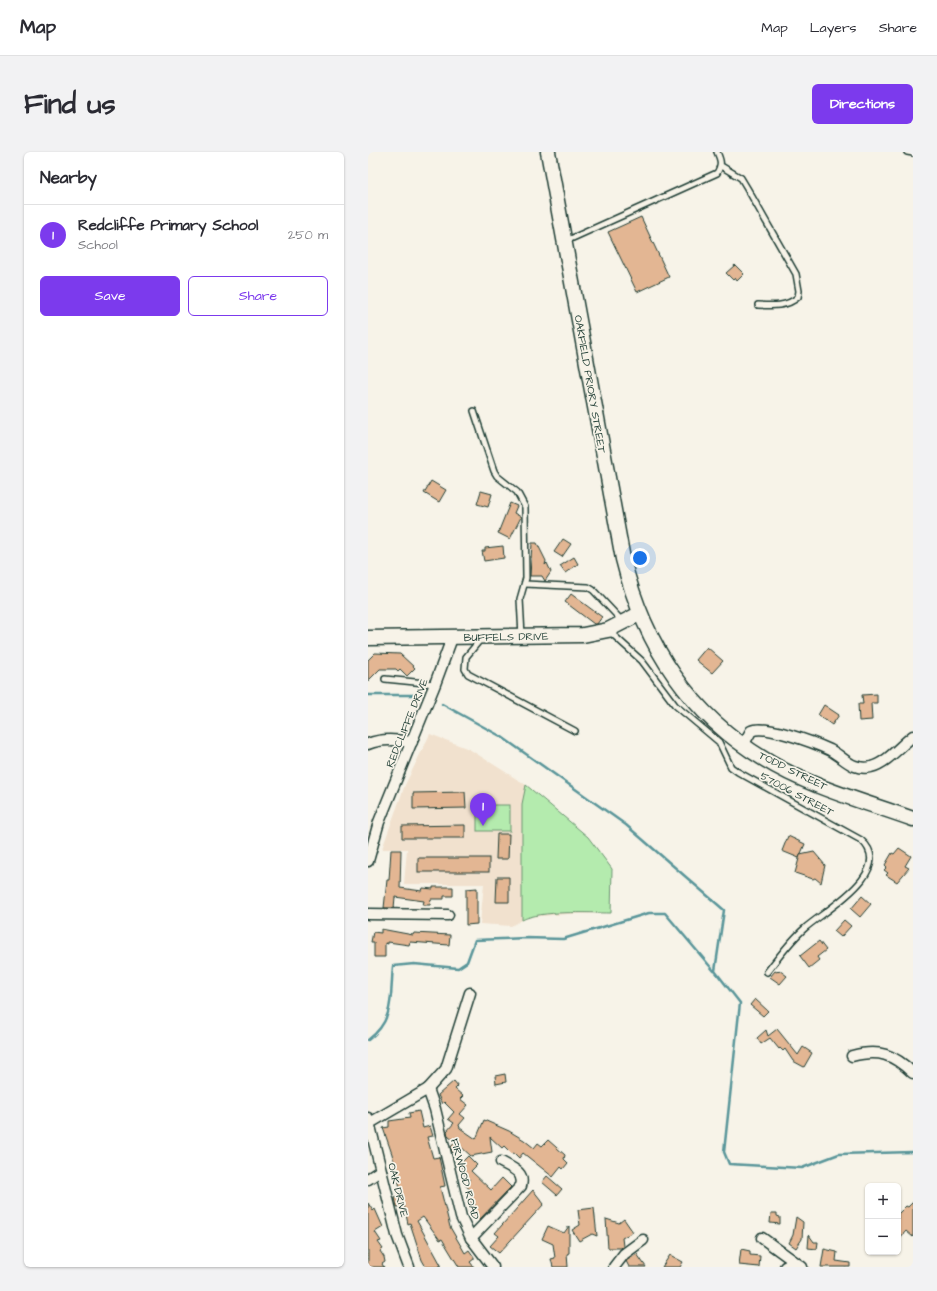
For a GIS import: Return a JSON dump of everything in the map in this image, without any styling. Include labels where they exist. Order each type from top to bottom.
[{"type":"street","name":"OAKFIELD PRIORY STREET","points":[[548,152],[566,242],[620,543],[629,585],[639,614]]},
{"type":"street","name":"BUFFELS DRIVE","points":[[368,638],[583,635],[608,630],[639,614]]},
{"type":"street","name":"TODD STREET","points":[[639,614],[659,653],[685,690],[706,714],[745,746],[765,760],[827,789],[913,819]]},
{"type":"street","name":"REDCLIFFE DRIVE","points":[[368,862],[379,822],[436,684],[452,638]]},
{"type":"street","points":[[745,746],[746,740],[751,731],[762,728],[827,749],[847,763],[863,768],[879,763],[913,736]]},
{"type":"street","points":[[368,744],[376,741],[387,740],[412,742]]},
{"type":"street","points":[[368,914],[448,915]]},
{"type":"street","points":[[369,1121],[428,1090],[446,1069],[470,993]]},
{"type":"street","points":[[852,1056],[863,1053],[888,1054],[913,1073]]},
{"type":"street","name":"FIRWOOD ROAD","points":[[428,1090],[435,1109],[461,1217],[471,1238],[493,1267]]},
{"type":"street","name":"OAK DRIVE","points":[[369,1121],[397,1236],[409,1267]]},
{"type":"street","points":[[471,1238],[521,1186],[523,1180],[520,1174],[514,1168],[501,1162]]},
{"type":"street","points":[[368,1179],[380,1171]]},
{"type":"street","points":[[762,1238],[794,1265]]},
{"type":"street","points":[[614,1267],[624,1254],[643,1240]]},
{"type":"lane","points":[[566,242],[717,173],[721,166],[721,160],[717,152]]},
{"type":"lane","points":[[907,152],[913,153]]},
{"type":"lane","points":[[721,166],[741,178],[789,261],[799,283],[798,297],[792,302],[784,305],[758,306]]},
{"type":"lane","points":[[474,411],[494,471],[497,476],[517,492],[525,507],[525,584],[520,599],[522,637]]},
{"type":"lane","points":[[525,584],[588,586],[623,622]]},
{"type":"lane","name":"57006 STREET","points":[[608,630],[642,661],[675,705],[719,742],[731,767],[861,840],[867,845],[870,851],[869,865],[854,889],[837,905],[804,928],[767,972]]},
{"type":"lane","points":[[482,637],[466,657],[464,669],[468,674],[575,731]]},
{"type":"lane","points":[[385,679],[436,684]]},
{"type":"shaded area","points":[[430,734],[469,749],[526,785],[588,837],[612,869],[611,913],[528,917],[511,926],[480,924],[484,884],[404,884],[407,849],[382,849],[405,785]]},
{"type":"green space","points":[[526,785],[588,837],[612,869],[611,913],[552,913],[522,920],[522,804]]},
{"type":"green space","points":[[477,805],[510,805],[510,831],[477,831]]},
{"type":"building","points":[[641,217],[669,277],[637,292],[608,232]]},
{"type":"building","points":[[735,265],[744,274],[737,281],[735,278],[733,280],[726,273]]},
{"type":"building","points":[[431,481],[446,490],[439,502],[424,493]]},
{"type":"building","points":[[481,491],[492,494],[488,507],[477,504]]},
{"type":"building","points":[[510,503],[517,506],[514,513],[521,517],[510,539],[498,533]]},
{"type":"building","points":[[563,539],[571,544],[562,557],[554,552]]},
{"type":"building","points":[[532,543],[537,543],[546,561],[545,565],[547,563],[551,572],[545,581],[542,576],[530,576]]},
{"type":"building","points":[[503,546],[504,558],[484,561],[482,551],[485,551],[485,548]]},
{"type":"building","points":[[574,557],[578,564],[565,573],[560,566]]},
{"type":"building","points":[[571,594],[602,617],[597,624],[594,624],[565,602]]},
{"type":"building","points":[[707,647],[723,661],[712,673],[696,660]]},
{"type":"building","points":[[375,653],[400,654],[415,668],[407,676],[400,669],[398,671],[396,669],[380,669],[368,681],[368,660]]},
{"type":"building","points":[[877,694],[877,703],[871,703],[872,720],[859,721],[858,704],[863,704],[862,695]]},
{"type":"building","points":[[824,705],[839,715],[832,725],[818,715]]},
{"type":"building","points":[[465,792],[466,808],[413,809],[413,793]]},
{"type":"building","points":[[465,825],[465,838],[402,838],[402,826]]},
{"type":"building","points":[[497,834],[509,834],[508,859],[496,859]]},
{"type":"building","points":[[788,836],[805,844],[799,858],[782,851]]},
{"type":"building","points":[[899,848],[911,856],[905,866],[909,868],[897,882],[886,875],[888,873],[884,870],[887,867],[885,865],[892,853],[894,854]]},
{"type":"building","points":[[391,850],[401,850],[400,888],[422,891],[423,888],[433,889],[433,887],[453,887],[453,896],[444,896],[444,899],[431,899],[430,905],[423,905],[424,901],[395,897],[394,908],[384,908],[387,880],[389,880]]},
{"type":"building","points":[[814,852],[825,865],[821,883],[815,878],[813,879],[795,873],[800,855]]},
{"type":"building","points":[[418,858],[489,858],[489,872],[418,872]]},
{"type":"building","points":[[497,877],[509,877],[509,902],[496,902]]},
{"type":"building","points":[[477,888],[477,924],[466,925],[466,889]]},
{"type":"building","points":[[862,896],[871,904],[860,917],[851,909]]},
{"type":"building","points":[[844,920],[851,926],[841,937],[834,931]]},
{"type":"building","points":[[381,929],[413,935],[414,933],[450,935],[449,945],[410,942],[409,945],[388,942],[388,944],[385,943],[385,957],[374,957],[374,942],[371,942],[373,932],[381,933]]},
{"type":"building","points":[[819,941],[826,950],[817,957],[819,960],[809,968],[800,956]]},
{"type":"building","points":[[779,970],[787,976],[780,984],[770,977],[775,971],[777,972]]},
{"type":"building","points":[[755,999],[768,1011],[763,1016],[750,1005]]},
{"type":"building","points":[[777,1029],[798,1055],[803,1047],[812,1053],[804,1067],[793,1061],[785,1049],[783,1051],[780,1048],[779,1049],[770,1038],[761,1044],[757,1038],[766,1030],[768,1036]]},
{"type":"building","points":[[505,1074],[506,1082],[496,1084],[495,1076]]},
{"type":"building","points":[[454,1081],[458,1086],[455,1089],[463,1096],[460,1099],[468,1105],[460,1114],[465,1118],[459,1125],[460,1128],[476,1139],[484,1120],[509,1131],[534,1148],[538,1143],[542,1146],[548,1140],[565,1155],[564,1159],[568,1163],[563,1169],[561,1167],[553,1177],[523,1153],[519,1158],[514,1153],[512,1154],[504,1146],[502,1148],[490,1137],[492,1152],[471,1156],[460,1146],[452,1153],[451,1147],[455,1142],[448,1136],[447,1131],[454,1123],[448,1119],[454,1112],[444,1102],[442,1104],[438,1095]]},
{"type":"building","points":[[419,1111],[423,1128],[430,1126],[433,1136],[427,1137],[433,1158],[439,1157],[445,1186],[440,1187],[450,1227],[465,1253],[469,1250],[474,1257],[474,1259],[470,1262],[474,1267],[459,1267],[442,1239],[440,1240],[423,1217],[417,1221],[441,1265],[438,1267],[426,1267],[422,1260],[410,1223],[408,1224],[404,1205],[397,1207],[395,1198],[402,1196],[392,1154],[383,1128],[389,1127],[389,1121],[410,1118],[409,1113]]},
{"type":"building","points":[[468,1156],[477,1165],[471,1171],[491,1190],[502,1178],[511,1187],[479,1220],[470,1213],[476,1206],[467,1199],[473,1192],[465,1185],[470,1180],[463,1173],[465,1171],[459,1165]]},
{"type":"building","points":[[547,1176],[562,1189],[557,1195],[542,1182]]},
{"type":"building","points":[[533,1190],[544,1204],[499,1253],[490,1246],[499,1236],[495,1233]]},
{"type":"building","points":[[913,1202],[913,1237],[906,1231],[901,1237],[901,1211],[906,1206],[908,1207]]},
{"type":"building","points":[[368,1203],[373,1211],[375,1209],[383,1227],[375,1232],[381,1241],[378,1242],[383,1249],[380,1251],[384,1257],[385,1262],[382,1264],[384,1267],[368,1267]]},
{"type":"building","points":[[594,1208],[597,1236],[592,1234],[579,1241],[572,1230],[580,1225],[578,1210]]},
{"type":"building","points":[[771,1213],[777,1213],[777,1216],[780,1217],[780,1224],[770,1223]]},
{"type":"building","points":[[796,1217],[803,1222],[802,1239],[796,1248],[789,1243],[793,1235]]},
{"type":"building","points":[[606,1219],[619,1223],[624,1219],[633,1232],[622,1238],[623,1246],[621,1248],[608,1248]]},
{"type":"building","points":[[548,1226],[564,1233],[569,1226],[569,1253],[567,1254],[568,1267],[553,1267],[551,1259],[555,1258],[553,1244],[542,1239]]},
{"type":"building","points":[[809,1235],[814,1242],[818,1242],[817,1249],[808,1248]]},
{"type":"building","points":[[741,1249],[750,1251],[750,1255],[760,1256],[759,1267],[739,1265]]},
{"type":"building","points":[[824,1249],[837,1252],[836,1261],[850,1263],[850,1267],[821,1267]]},
{"type":"building","points":[[637,1254],[646,1267],[629,1267],[626,1261]]},
{"type":"building","points":[[670,1255],[683,1262],[680,1267],[662,1267]]},
{"type":"waterway","points":[[368,695],[416,695]]},
{"type":"waterway","points":[[442,704],[502,737],[626,825],[724,910],[715,971],[740,1003],[724,1152],[729,1164],[802,1168],[839,1154],[913,1152]]},
{"type":"waterway","points":[[368,1040],[377,1032],[387,1016],[390,1007],[393,966],[414,964],[458,968],[467,962],[475,940],[526,938],[563,939],[649,913],[665,913],[714,971]]},
{"type":"place","name":"Redcliffe Primary School","points":[[483,826]]}]
